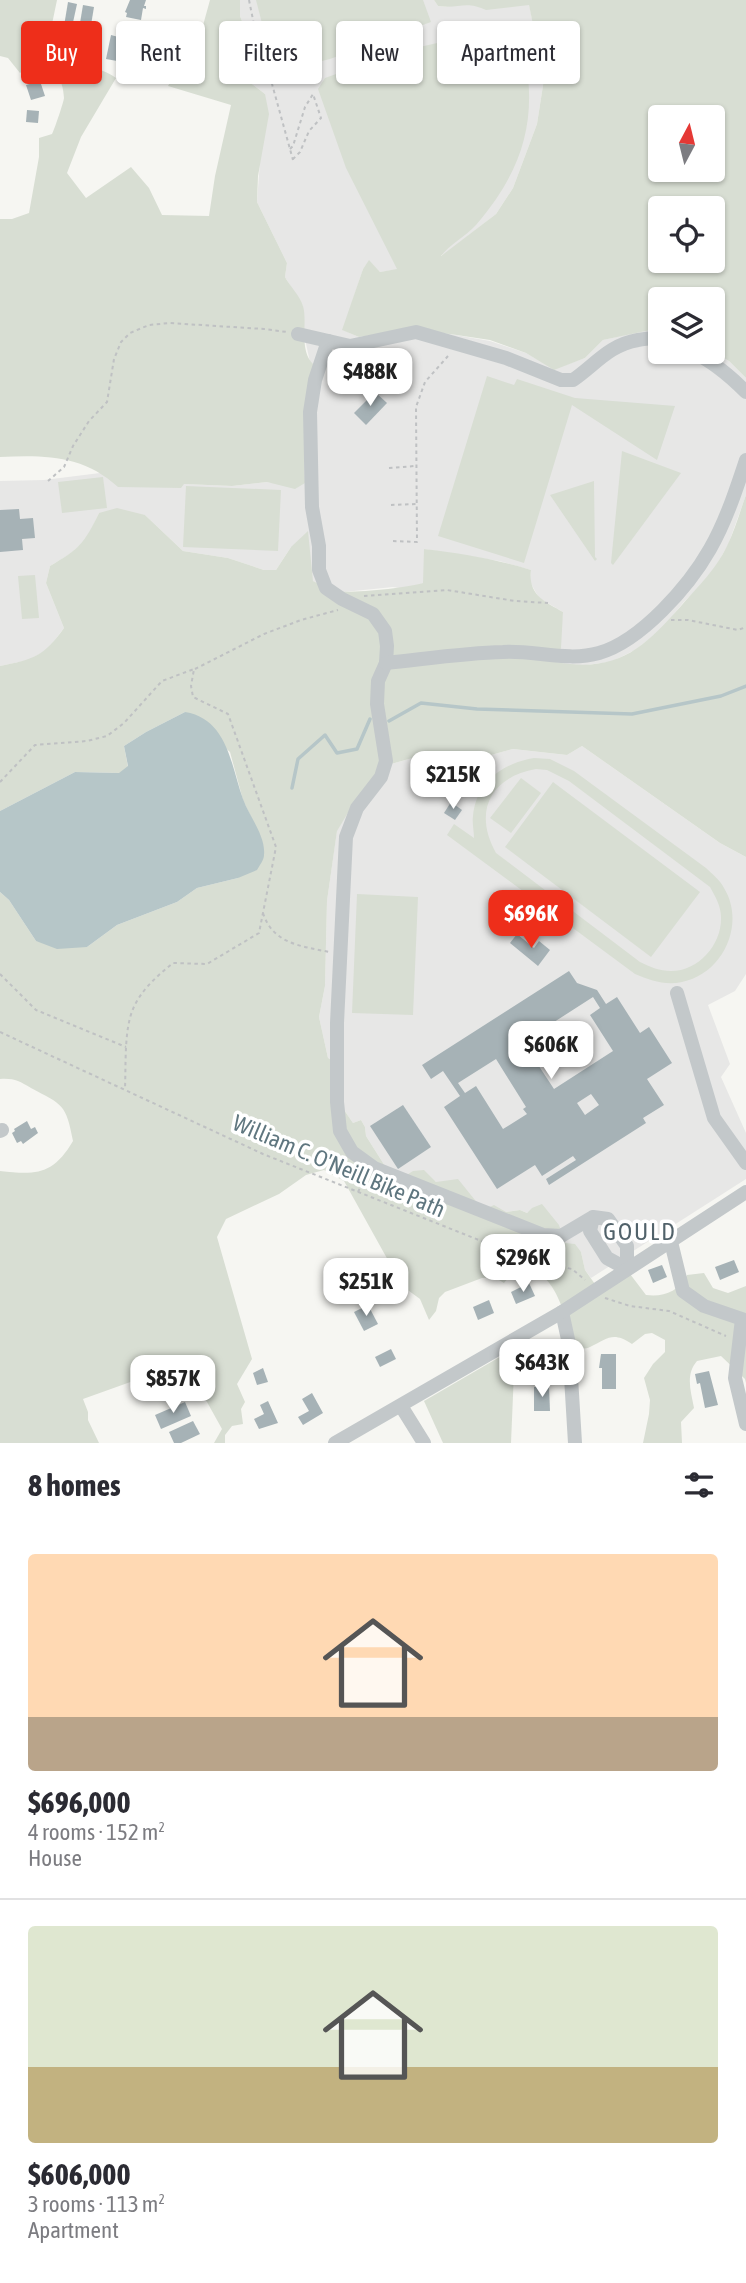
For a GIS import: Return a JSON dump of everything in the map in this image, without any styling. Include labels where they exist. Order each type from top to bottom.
[{"type":"street","points":[[298,334],[350,346],[416,332],[506,358],[561,380],[573,380],[609,349],[625,342],[648,339]]},
{"type":"street","points":[[328,341],[315,380],[310,412],[312,507],[319,545],[319,570],[326,588],[357,600],[373,614],[385,631],[387,646],[386,663],[378,681],[377,704],[386,761],[381,777],[357,808],[346,837],[337,1023],[337,1102],[340,1131],[352,1152],[372,1166],[543,1234],[561,1236],[593,1217],[608,1219],[627,1246],[626,1269]]},
{"type":"street","points":[[714,364],[746,392]]},
{"type":"street","points":[[386,663],[505,652],[564,655],[597,653],[625,641],[652,619],[680,590],[710,550],[730,507],[746,460]]},
{"type":"street","points":[[677,993],[714,1118],[746,1163]]},
{"type":"street","points":[[335,1443],[562,1311],[746,1192]]},
{"type":"street","points":[[593,1217],[590,1231],[607,1258],[626,1269]]},
{"type":"street","points":[[671,1241],[683,1291],[704,1306],[742,1319],[735,1378],[746,1424]]},
{"type":"street","points":[[562,1311],[569,1344],[575,1443]]},
{"type":"street","points":[[401,1406],[424,1443]]},
{"type":"path","points":[[249,0],[264,74],[269,73],[289,149],[293,160],[300,152],[309,131],[321,118],[313,94],[300,120],[293,146],[289,149]]},
{"type":"path","points":[[48,481],[64,467],[83,429],[107,401],[114,359],[121,342],[130,333],[149,325],[169,323],[298,334]]},
{"type":"path","points":[[393,541],[417,542],[416,407],[425,382],[444,361],[455,343]]},
{"type":"path","points":[[389,468],[416,466]]},
{"type":"path","points":[[391,505],[416,504]]},
{"type":"path","points":[[0,782],[35,745],[87,741],[107,736],[124,723],[162,681],[194,669],[264,634],[302,620],[330,614],[357,600],[447,590],[515,601],[548,603]]},
{"type":"path","points":[[652,619],[688,620],[738,630],[746,627]]},
{"type":"path","points":[[124,1089],[132,1010],[149,983],[173,963],[207,964],[259,933],[276,847],[228,715],[193,696],[191,686],[194,669]]},
{"type":"path","points":[[263,912],[268,927],[279,938],[341,954]]},
{"type":"path","points":[[0,974],[36,1010],[127,1047]]},
{"type":"path","name":"William C. O'Neill Bike Path","points":[[0,1032],[262,1154],[529,1260],[572,1269],[608,1299],[630,1306],[669,1311],[739,1342]]},
{"type":"path","points":[[358,1193],[372,1166]]},
{"type":"shaded area","points":[[0,0],[57,0],[53,21],[21,21],[21,72],[8,58],[0,56]]},
{"type":"shaded area","points":[[210,0],[240,0],[242,21],[219,21],[219,84],[252,84],[265,94],[269,114],[258,176],[257,202],[287,263],[285,277],[303,306],[306,352],[314,365],[305,439],[305,483],[295,489],[267,482],[232,486],[184,484],[181,488],[118,487],[105,476],[63,459],[0,457],[0,219],[12,219],[29,213],[39,157],[39,138],[52,134],[64,98],[62,84],[102,84],[102,71],[116,78],[81,137],[67,173],[86,198],[131,167],[149,188],[162,215],[209,216],[231,105],[168,86],[205,84],[204,21]]},
{"type":"shaded area","points":[[240,0],[434,0],[438,6],[446,7],[468,1],[529,4],[532,21],[437,21],[437,84],[543,84],[537,124],[513,188],[496,214],[446,253],[416,267],[380,272],[369,261],[363,269],[343,330],[359,337],[400,331],[450,334],[490,341],[526,353],[554,369],[585,358],[603,340],[648,330],[648,364],[725,364],[725,359],[746,378],[746,495],[728,545],[702,584],[661,630],[635,650],[611,662],[577,666],[556,662],[563,612],[539,598],[530,582],[531,570],[499,561],[424,549],[424,583],[405,589],[393,587],[330,591],[313,581],[291,547],[276,570],[264,570],[228,558],[183,551],[145,515],[99,513],[87,539],[50,566],[46,583],[64,628],[48,649],[29,660],[0,666],[0,481],[44,480],[100,473],[184,484],[281,484],[303,458],[310,362],[303,330],[303,306],[285,277],[287,263],[257,202],[265,94],[252,84],[322,84],[322,21],[242,21]]},
{"type":"shaded area","points":[[256,0],[423,0],[431,22],[423,25],[423,21],[336,21],[336,57],[322,61],[322,21],[261,21]]},
{"type":"shaded area","points":[[434,0],[746,0],[746,378],[725,359],[725,287],[648,287],[648,331],[603,340],[585,358],[554,370],[526,353],[490,340],[400,331],[359,337],[342,330],[363,269],[369,260],[380,272],[397,269],[346,168],[318,89],[325,78],[336,74],[336,84],[423,84],[423,46],[437,43],[437,84],[528,84],[526,131],[509,178],[476,225],[441,256],[496,214],[513,188],[537,124],[543,84],[580,84],[580,21],[532,21],[529,5],[486,10],[467,5],[438,6]]},
{"type":"shaded area","points":[[487,376],[514,385],[517,379],[575,398],[675,406],[657,460],[572,405],[524,563],[438,536]]},
{"type":"shaded area","points":[[622,451],[681,473],[613,565],[611,563]]},
{"type":"shaded area","points":[[103,477],[107,508],[62,513],[58,482]]},
{"type":"shaded area","points":[[594,481],[597,559],[595,561],[550,495]]},
{"type":"shaded area","points":[[186,486],[281,490],[278,551],[183,547]]},
{"type":"shaded area","points":[[746,495],[746,857],[720,843],[582,746],[567,755],[513,749],[491,755],[471,789],[416,757],[384,766],[351,808],[337,831],[327,901],[325,986],[319,1017],[328,1058],[334,1062],[331,1091],[353,1123],[361,1120],[366,1136],[390,1174],[402,1178],[413,1171],[424,1170],[436,1182],[458,1179],[483,1210],[494,1205],[506,1212],[520,1210],[527,1213],[542,1204],[559,1225],[565,1243],[575,1244],[581,1252],[585,1270],[597,1287],[627,1270],[646,1295],[670,1292],[679,1286],[687,1275],[704,1273],[713,1288],[728,1293],[746,1286],[746,1383],[721,1356],[697,1361],[690,1378],[694,1408],[681,1422],[682,1443],[643,1443],[650,1400],[644,1378],[665,1352],[665,1340],[652,1333],[645,1334],[632,1344],[615,1337],[588,1348],[573,1349],[559,1299],[544,1278],[535,1273],[523,1273],[504,1283],[494,1277],[482,1278],[445,1292],[439,1298],[436,1311],[429,1320],[420,1299],[405,1288],[389,1262],[344,1181],[324,1170],[306,1175],[279,1194],[226,1219],[217,1237],[252,1359],[237,1384],[245,1402],[241,1409],[243,1424],[232,1426],[225,1435],[225,1443],[214,1443],[222,1429],[207,1402],[181,1368],[175,1366],[83,1399],[88,1420],[99,1443],[0,1443],[0,1171],[24,1173],[43,1170],[58,1161],[73,1141],[65,1112],[57,1102],[20,1082],[0,1079],[0,892],[9,900],[36,941],[87,947],[117,925],[177,902],[197,888],[238,878],[261,838],[243,800],[230,752],[185,712],[124,746],[128,767],[120,773],[75,772],[0,811],[0,666],[37,655],[50,645],[64,628],[46,583],[50,566],[80,545],[99,513],[117,508],[145,515],[183,551],[228,558],[264,570],[276,570],[291,547],[308,531],[313,581],[333,591],[378,590],[423,583],[424,549],[477,557],[531,570],[535,591],[563,612],[561,648],[556,662],[596,664],[627,654],[641,646],[700,584],[727,546]]},
{"type":"shaded area","points":[[35,575],[39,618],[22,619],[18,576]]},
{"type":"shaded area","points":[[185,712],[199,716],[211,724],[226,746],[243,799],[264,848],[264,857],[257,870],[238,878],[197,888],[177,902],[117,925],[87,947],[57,949],[36,941],[9,900],[0,892],[0,811],[75,772],[119,773],[128,766],[124,746]]},
{"type":"shaded area","points":[[582,746],[720,843],[746,857],[746,974],[735,991],[708,1005],[730,1064],[721,1077],[746,1133],[746,1179],[591,1278],[585,1270],[581,1252],[565,1243],[559,1229],[531,1210],[527,1213],[520,1210],[483,1210],[448,1182],[436,1182],[420,1172],[402,1178],[390,1174],[366,1136],[361,1120],[353,1123],[331,1091],[328,1058],[319,1017],[325,986],[327,901],[337,830],[384,766],[416,757],[471,789],[491,755],[513,749],[567,755]]},
{"type":"shaded area","points":[[534,758],[550,759],[574,771],[706,868],[718,880],[730,902],[731,931],[727,946],[709,969],[696,977],[676,983],[658,982],[635,974],[447,835],[454,824],[474,838],[473,816],[479,793],[493,776],[512,764]],"holes":[[[536,769],[547,770],[569,781],[710,887],[720,909],[720,927],[713,946],[699,961],[681,970],[671,971],[640,962],[496,853],[486,824],[490,799],[497,788],[520,773]]]},
{"type":"shaded area","points":[[521,778],[541,793],[511,833],[490,818]]},
{"type":"shaded area","points":[[553,782],[700,892],[651,957],[505,847]]},
{"type":"shaded area","points":[[357,894],[418,897],[413,1015],[352,1013]]},
{"type":"shaded area","points":[[515,1348],[511,1443],[443,1443],[424,1401]]},
{"type":"building","points":[[130,0],[146,0],[146,9],[143,8],[141,20],[126,17],[125,12]]},
{"type":"building","points":[[68,2],[77,4],[73,21],[65,21]]},
{"type":"building","points":[[83,5],[94,7],[92,21],[80,21]]},
{"type":"building","points":[[111,35],[116,36],[116,61],[106,59]]},
{"type":"building","points":[[41,84],[45,96],[31,100],[26,85]]},
{"type":"building","points":[[27,110],[39,111],[38,123],[26,122]]},
{"type":"building","points":[[375,392],[387,403],[366,425],[354,413]]},
{"type":"building","points":[[19,509],[20,519],[33,518],[35,538],[22,539],[23,550],[0,552],[0,510]]},
{"type":"building","points":[[451,802],[462,810],[455,820],[444,813]]},
{"type":"building","points":[[517,934],[534,948],[539,941],[550,950],[538,966],[510,943]]},
{"type":"building","points":[[569,971],[577,983],[597,990],[606,1004],[617,997],[640,1033],[649,1027],[672,1063],[647,1079],[664,1105],[643,1118],[646,1123],[549,1185],[546,1179],[576,1160],[573,1156],[542,1176],[535,1165],[497,1189],[444,1107],[460,1096],[443,1071],[431,1079],[422,1065]],"holes":[[[593,997],[600,1008],[590,1015],[613,1051],[554,1089],[523,1042]],[[496,1059],[526,1107],[523,1109],[527,1114],[503,1129],[476,1086],[465,1093],[458,1083]],[[591,1094],[599,1105],[585,1115],[577,1103]]]},
{"type":"building","points":[[403,1105],[431,1147],[398,1169],[370,1126]]},
{"type":"building","points":[[27,1121],[31,1129],[35,1127],[38,1133],[23,1144],[21,1141],[17,1143],[12,1133]]},
{"type":"building","points":[[734,1260],[739,1272],[720,1280],[715,1267]]},
{"type":"building","points":[[662,1265],[667,1277],[653,1283],[648,1270]]},
{"type":"building","points":[[529,1283],[535,1296],[516,1304],[511,1292]]},
{"type":"building","points":[[489,1300],[494,1313],[478,1320],[473,1307]]},
{"type":"building","points":[[368,1305],[378,1324],[364,1331],[354,1312]]},
{"type":"building","points":[[391,1349],[396,1359],[380,1367],[375,1357]]},
{"type":"building","points":[[601,1354],[616,1354],[616,1389],[602,1389],[602,1368],[599,1368]]},
{"type":"building","points":[[263,1368],[268,1382],[257,1385],[253,1373]]},
{"type":"building","points":[[709,1371],[718,1405],[705,1408],[700,1383],[697,1384],[695,1374]]},
{"type":"building","points":[[549,1386],[550,1411],[534,1411],[534,1387]]},
{"type":"building","points":[[312,1393],[323,1413],[303,1425],[298,1417],[309,1411],[302,1399]]},
{"type":"building","points":[[268,1401],[278,1423],[259,1429],[254,1419],[264,1414],[260,1405]]},
{"type":"building","points":[[185,1402],[191,1416],[161,1429],[155,1415]]},
{"type":"building","points":[[193,1421],[200,1434],[181,1443],[174,1443],[169,1432]]},
{"type":"waterway","points":[[389,721],[421,703],[477,709],[632,714],[721,696],[746,686]]},
{"type":"waterway","points":[[292,788],[298,759],[325,735],[337,753],[357,749],[370,719]]},
{"type":"district","name":"GOULD","points":[[640,1232]]}]
